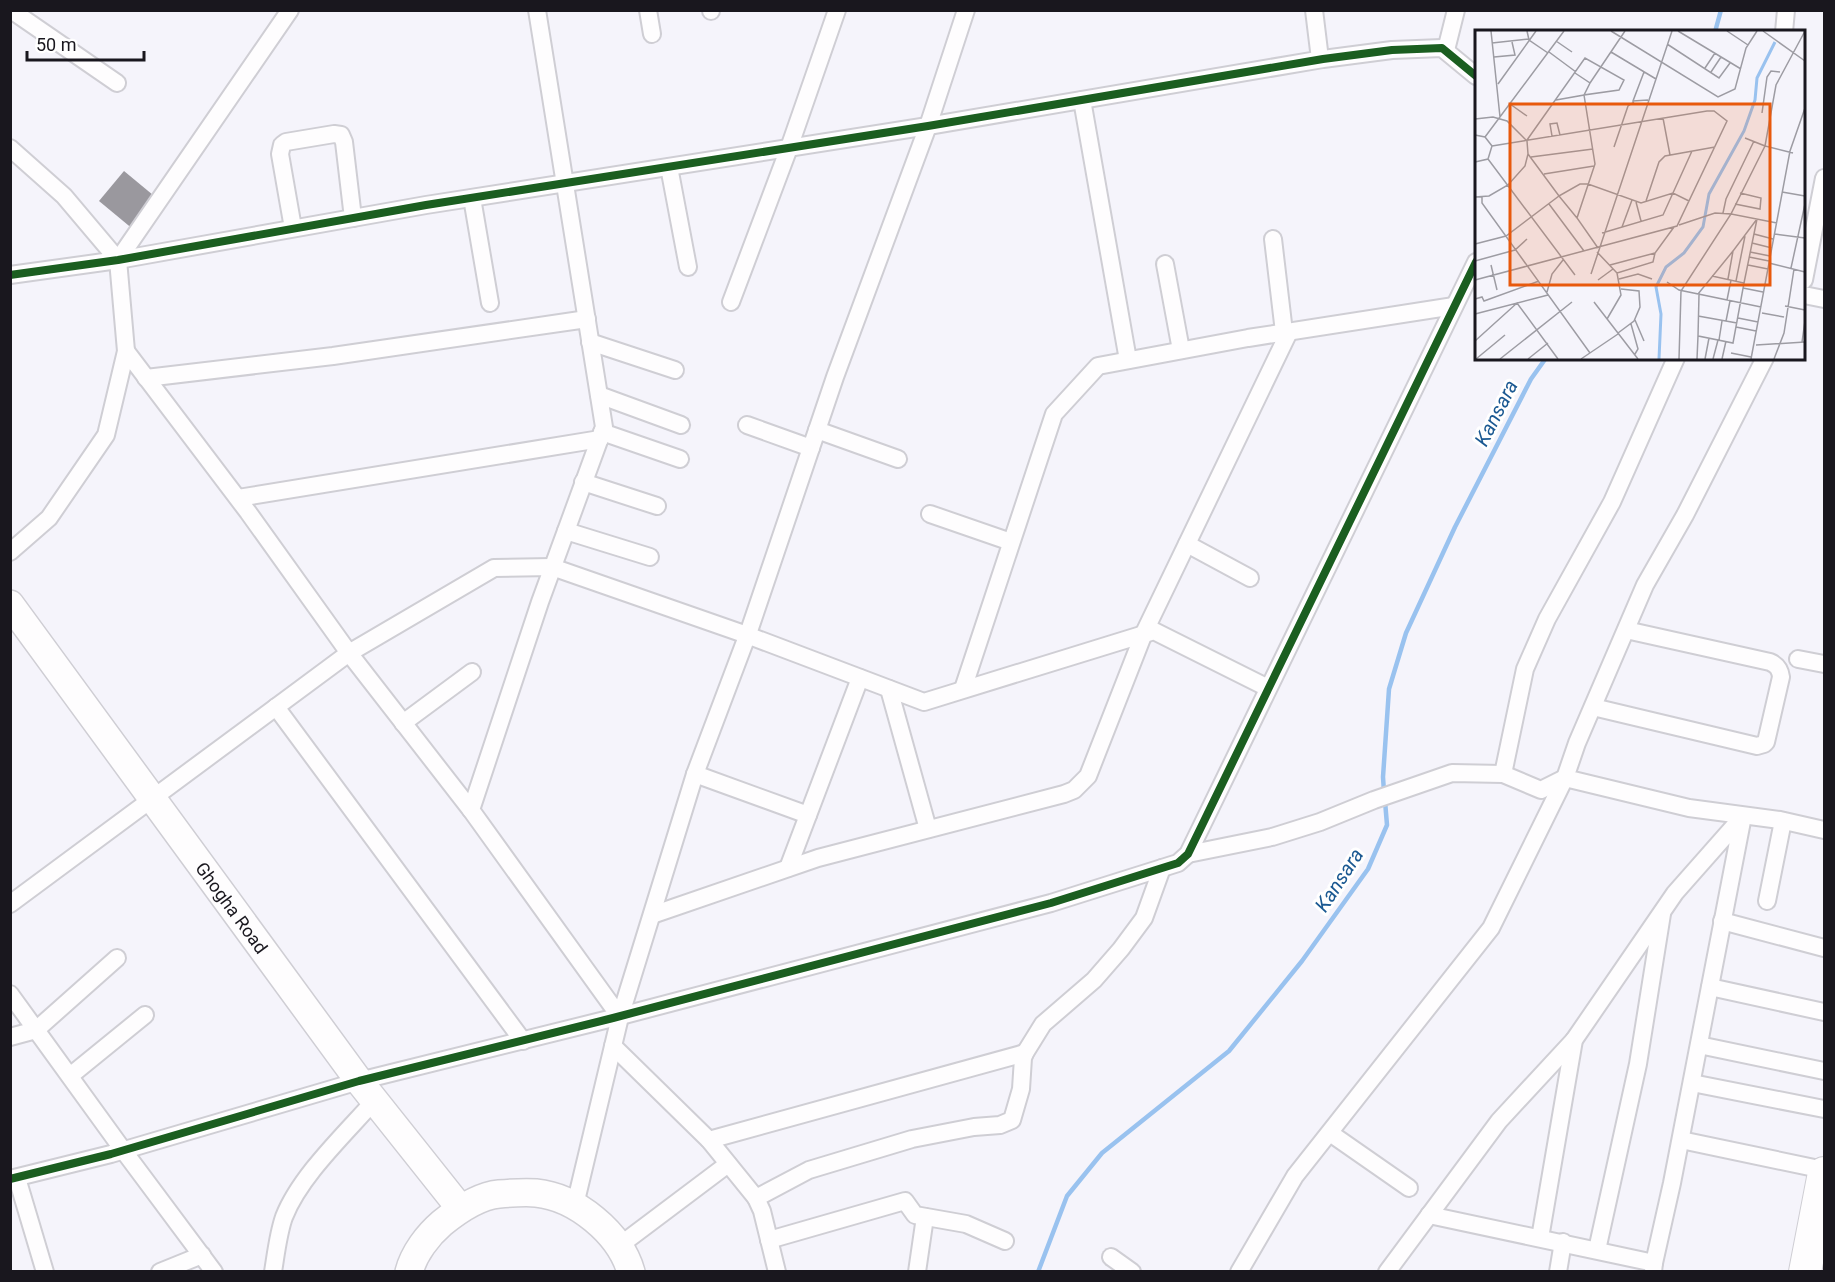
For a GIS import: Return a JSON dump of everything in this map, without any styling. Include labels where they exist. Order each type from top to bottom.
[{"type":"highway","points":[[1805,1272],[1824,1172]]},
{"type":"highway","points":[[1822,1272],[1824,1259]]},
{"type":"main road","name":"Ghogha Road","points":[[10,604],[366,1091],[460,1208]]},
{"type":"main road","points":[[409,1272],[411,1262],[431,1231],[460,1208],[497,1194],[537,1193],[575,1205],[606,1228],[628,1260],[631,1272]]},
{"type":"street","points":[[11,10],[117,83]]},
{"type":"street","points":[[118,260],[290,10]]},
{"type":"street","points":[[471,810],[552,567],[604,427],[537,10]]},
{"type":"street","points":[[648,10],[652,34]]},
{"type":"street","points":[[731,302],[789,148],[837,10]]},
{"type":"street","points":[[575,1205],[620,1017],[695,774],[747,635],[817,430],[928,126],[966,10]]},
{"type":"street","points":[[1314,10],[1320,59]]},
{"type":"street","points":[[1446,50],[1456,10]]},
{"type":"street","points":[[1785,30],[1786,10]]},
{"type":"street","points":[[10,275],[118,260],[472,198],[928,126],[1320,59],[1392,50],[1442,48],[1475,75]]},
{"type":"street","points":[[1082,100],[1128,360]]},
{"type":"street","points":[[293,228],[280,154],[282,145],[286,142],[334,134],[341,135],[344,142],[353,218]]},
{"type":"street","points":[[10,148],[64,196],[118,260],[126,351],[106,435],[49,518],[10,552]]},
{"type":"street","points":[[669,167],[688,267]]},
{"type":"street","points":[[1805,270],[1824,178]]},
{"type":"street","points":[[472,198],[490,303]]},
{"type":"street","points":[[652,915],[818,858],[1064,794],[1074,790],[1082,783],[1088,776],[1144,633],[1286,332],[1273,239]]},
{"type":"street","points":[[1165,264],[1181,350]]},
{"type":"street","points":[[45,1272],[14,1179],[366,1091],[523,1041],[1051,903],[1178,863],[1188,854],[1475,264]]},
{"type":"street","points":[[1805,295],[1824,299]]},
{"type":"street","points":[[963,689],[1054,414],[1098,366],[1286,332],[1454,306]]},
{"type":"street","points":[[146,378],[333,356],[587,319]]},
{"type":"street","points":[[591,342],[675,370]]},
{"type":"street","points":[[126,351],[238,498],[349,653],[471,810],[620,1017]]},
{"type":"street","points":[[1503,774],[1525,669],[1547,619],[1612,502],[1675,360]]},
{"type":"street","points":[[1239,1272],[1295,1176],[1491,928],[1564,778],[1645,585],[1686,515],[1764,360]]},
{"type":"street","points":[[599,395],[681,425]]},
{"type":"street","points":[[747,425],[811,448]]},
{"type":"street","points":[[817,430],[898,459]]},
{"type":"street","points":[[238,498],[601,435],[680,459]]},
{"type":"street","points":[[584,482],[657,507]]},
{"type":"street","points":[[930,514],[1011,542]]},
{"type":"street","points":[[566,531],[650,557]]},
{"type":"street","points":[[1187,544],[1250,578]]},
{"type":"street","points":[[10,904],[349,653],[494,568],[552,567],[747,635],[924,702],[1154,631],[1268,688]]},
{"type":"street","points":[[1593,707],[1757,746],[1766,742],[1781,677],[1776,665],[1626,630]]},
{"type":"street","points":[[1798,659],[1824,664]]},
{"type":"street","points":[[403,723],[472,672]]},
{"type":"street","points":[[788,868],[860,678]]},
{"type":"street","points":[[889,689],[928,829]]},
{"type":"street","points":[[276,707],[523,1041]]},
{"type":"street","points":[[1188,854],[1272,837],[1320,822],[1374,800],[1452,773],[1503,774],[1541,790],[1564,778],[1689,808],[1784,821],[1824,830]]},
{"type":"street","points":[[695,774],[808,815]]},
{"type":"street","points":[[1387,1272],[1499,1121],[1574,1040],[1675,893],[1743,816]]},
{"type":"street","points":[[1429,1215],[1563,1242],[1653,1267],[1681,1140],[1743,816]]},
{"type":"street","points":[[1767,901],[1784,821]]},
{"type":"street","points":[[756,1198],[809,1170],[912,1139],[974,1127],[1000,1125],[1012,1120],[1021,1089],[1023,1058],[1043,1024],[1094,980],[1138,926],[1144,918],[1162,868]]},
{"type":"street","points":[[1597,1250],[1638,1064],[1663,910]]},
{"type":"street","points":[[1722,921],[1824,948]]},
{"type":"street","points":[[10,1037],[36,1030],[117,958]]},
{"type":"street","points":[[1710,987],[1824,1012]]},
{"type":"street","points":[[10,994],[214,1272]]},
{"type":"street","points":[[70,1076],[145,1015]]},
{"type":"street","points":[[1540,1238],[1574,1040]]},
{"type":"street","points":[[1699,1045],[1824,1071]]},
{"type":"street","points":[[613,1046],[709,1140],[756,1198],[777,1272]]},
{"type":"street","points":[[709,1140],[1026,1053]]},
{"type":"street","points":[[1692,1083],[1824,1109]]},
{"type":"street","points":[[273,1272],[284,1218],[293,1200],[366,1091]]},
{"type":"street","points":[[1330,1133],[1409,1188]]},
{"type":"street","points":[[1681,1140],[1824,1172]]},
{"type":"street","points":[[618,1246],[728,1164]]},
{"type":"street","points":[[769,1240],[905,1201],[915,1215],[966,1224],[1005,1241]]},
{"type":"street","points":[[917,1272],[925,1217]]},
{"type":"street","points":[[1558,1272],[1563,1242]]},
{"type":"street","points":[[160,1272],[202,1255]]},
{"type":"street","points":[[1112,1257],[1132,1272]]},
{"type":"building","points":[[124,171],[159,200],[134,230],[99,201]]},
{"type":"waterway","name":"Kansara","points":[[1716,30],[1721,10]]},
{"type":"waterway","name":"Kansara","points":[[1384,792],[1389,689],[1406,633],[1455,527],[1531,379],[1545,360]]},
{"type":"waterway","name":"Kansara","points":[[1038,1272],[1067,1196],[1102,1153],[1229,1051],[1302,961],[1368,869],[1387,825],[1385,801]]},
{"type":"cycle path","points":[[10,275],[118,260],[426,205],[928,126],[1323,59],[1392,50],[1442,48],[1475,75]]},
{"type":"cycle path","points":[[10,1179],[111,1154],[359,1081],[613,1018],[1051,903],[1178,863],[1188,854],[1475,264]]}]
